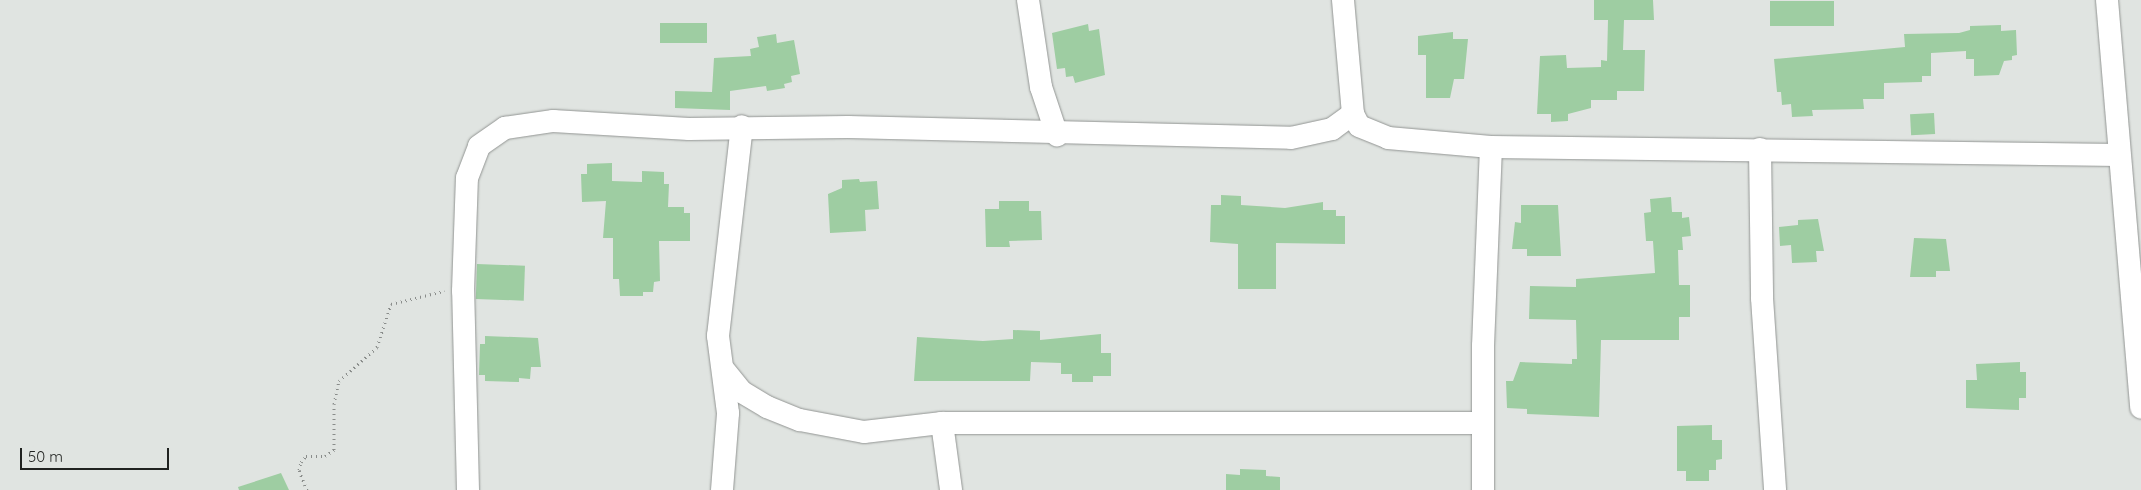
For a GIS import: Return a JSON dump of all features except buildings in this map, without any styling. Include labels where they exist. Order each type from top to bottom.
[{"type":"street","points":[[1028,0],[1041,87],[1057,134]]},
{"type":"street","points":[[1343,0],[1353,114],[1359,126],[1388,138],[1491,147],[2118,155]]},
{"type":"street","points":[[2107,0],[2118,155],[2131,186],[2141,408]]},
{"type":"street","points":[[468,490],[463,268],[467,178],[472,160],[479,146],[505,128],[553,121],[662,128],[742,126],[1291,138],[1332,129],[1353,114]]},
{"type":"street","points":[[722,490],[728,413],[724,370],[718,336],[742,126]]},
{"type":"street","points":[[1483,490],[1482,423],[1491,147]]},
{"type":"street","points":[[1760,149],[1762,298],[1774,490]]},
{"type":"street","points":[[724,370],[755,401],[824,426],[864,432],[942,422],[1482,423]]},
{"type":"street","points":[[942,422],[951,490]]},
{"type":"path","points":[[308,490],[299,470],[301,462],[306,456],[325,456],[334,450],[334,404],[340,381],[377,346],[391,304],[438,295],[463,268]]}]
